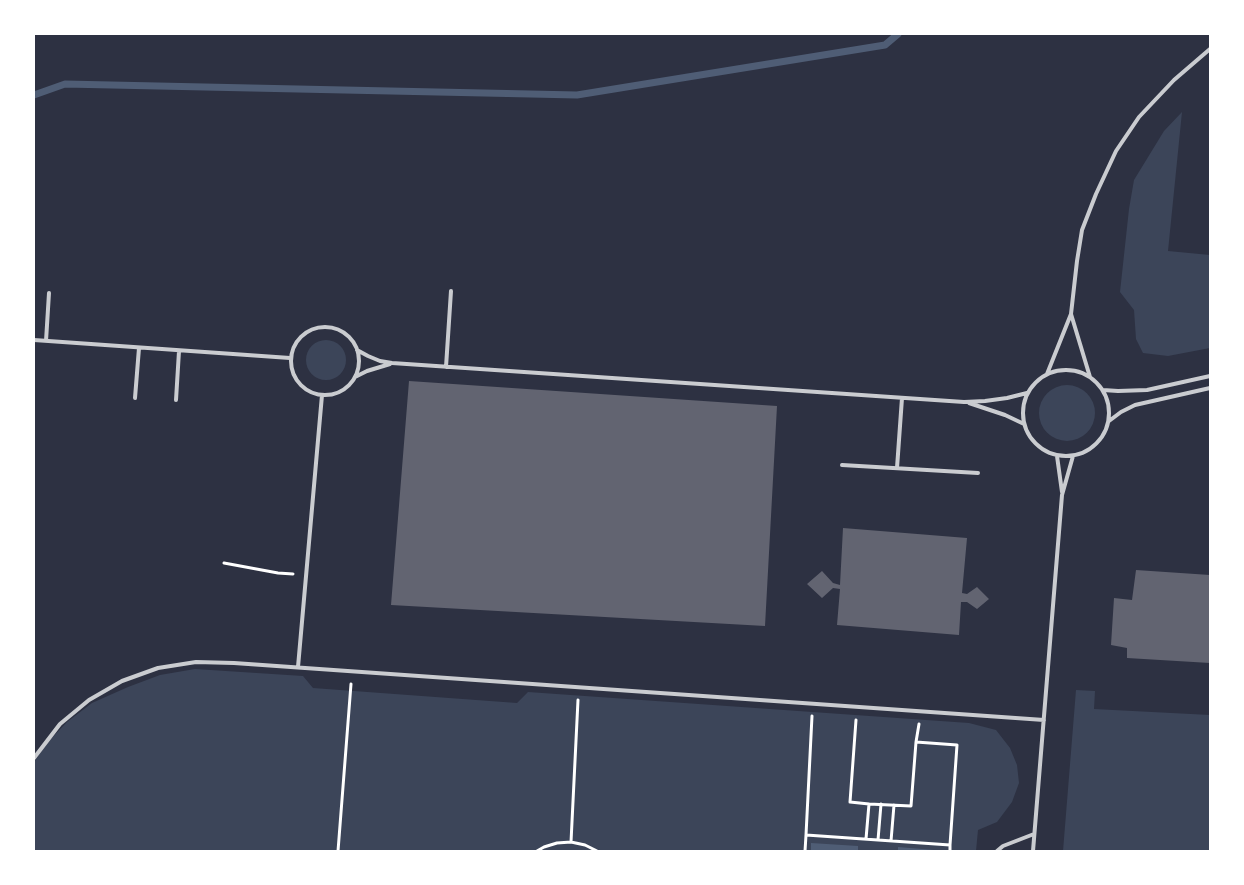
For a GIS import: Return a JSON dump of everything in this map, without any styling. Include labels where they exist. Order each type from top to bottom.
[{"type":"lane","points":[[1047,374],[1071,314],[1082,230],[1116,151],[1139,117],[1174,80],[1210,49]]},
{"type":"lane","points":[[446,367],[451,290]]},
{"type":"lane","points":[[46,341],[49,293]]},
{"type":"lane","points":[[1071,314],[1090,377]]},
{"type":"lane","points":[[356,377],[359,364],[357,350],[351,338],[340,330],[327,326],[314,328],[302,335],[293,346],[290,358],[292,372],[298,384],[309,392],[322,395],[335,393],[347,387],[356,377],[367,370],[392,363]]},
{"type":"lane","points":[[34,340],[290,358]]},
{"type":"lane","points":[[135,398],[139,348]]},
{"type":"lane","points":[[357,350],[380,361],[392,363],[964,402],[1007,398],[1027,393]]},
{"type":"lane","points":[[176,400],[179,351]]},
{"type":"lane","points":[[1061,370],[1076,371],[1090,377],[1103,390],[1110,410],[1105,433],[1097,444],[1086,452],[1073,456],[1058,456],[1042,450],[1030,439],[1024,424],[1022,414],[1023,403],[1027,393],[1036,382],[1047,374],[1061,370]]},
{"type":"lane","points":[[1103,390],[1148,390],[1210,376]]},
{"type":"lane","points":[[1109,421],[1135,405],[1210,388]]},
{"type":"lane","points":[[298,667],[322,395]]},
{"type":"lane","points":[[897,468],[902,398]]},
{"type":"lane","points":[[964,402],[1004,415],[1024,424]]},
{"type":"lane","points":[[1033,851],[1062,495],[1058,456]]},
{"type":"lane","points":[[1062,495],[1073,456]]},
{"type":"lane","points":[[842,465],[978,473]]},
{"type":"lane","points":[[34,758],[60,724],[89,700],[122,681],[158,668],[196,662],[298,667],[1044,720]]},
{"type":"lane","points":[[996,851],[1003,846],[1034,834]]},
{"type":"path","points":[[224,563],[278,573],[297,574]]},
{"type":"path","points":[[338,851],[352,671]]},
{"type":"path","points":[[571,842],[578,687]]},
{"type":"path","points":[[805,851],[813,703]]},
{"type":"path","points":[[857,706],[850,802],[869,804],[911,806],[920,711]]},
{"type":"path","points":[[916,742],[957,745],[950,851]]},
{"type":"path","points":[[866,839],[869,804]]},
{"type":"path","points":[[878,840],[881,804]]},
{"type":"path","points":[[890,841],[894,805]]},
{"type":"path","points":[[806,835],[950,845]]},
{"type":"path","points":[[537,851],[544,846],[557,842],[585,845],[597,851]]},
{"type":"shaded area","points":[[1182,112],[1168,251],[1210,255],[1210,348],[1168,356],[1143,353],[1136,339],[1134,310],[1120,292],[1134,180],[1164,131]]},
{"type":"shaded area","points":[[330,340],[337,343],[343,349],[346,360],[345,368],[337,377],[330,380],[322,380],[315,377],[307,368],[306,356],[309,349],[318,341]]},
{"type":"shaded area","points":[[1062,385],[1072,385],[1087,393],[1093,402],[1095,413],[1093,424],[1087,433],[1072,441],[1062,441],[1051,436],[1044,429],[1039,418],[1039,408],[1044,397],[1051,390]]},
{"type":"shaded area","points":[[195,669],[303,676],[313,688],[517,703],[528,692],[969,723],[996,730],[1010,748],[1017,765],[1019,783],[1012,802],[997,822],[978,830],[976,851],[34,851],[34,762],[48,742],[67,722],[92,703],[160,675]]},
{"type":"shaded area","points":[[1076,690],[1095,691],[1094,709],[1210,715],[1210,851],[1063,851]]},
{"type":"shaded area","points":[[811,843],[858,846],[858,851],[811,851]]},
{"type":"shaded area","points":[[898,847],[946,851],[898,851]]},
{"type":"building","points":[[409,381],[777,406],[765,626],[391,605]]},
{"type":"building","points":[[843,528],[967,538],[962,593],[967,594],[977,587],[989,599],[977,609],[967,602],[961,602],[959,635],[837,625],[840,589],[833,588],[822,598],[807,584],[822,571],[833,583],[840,585]]},
{"type":"building","points":[[1136,570],[1210,575],[1210,663],[1127,658],[1127,648],[1111,645],[1114,598],[1132,600]]},
{"type":"waterway","points":[[34,95],[65,84],[577,95],[885,45],[898,34]]}]
